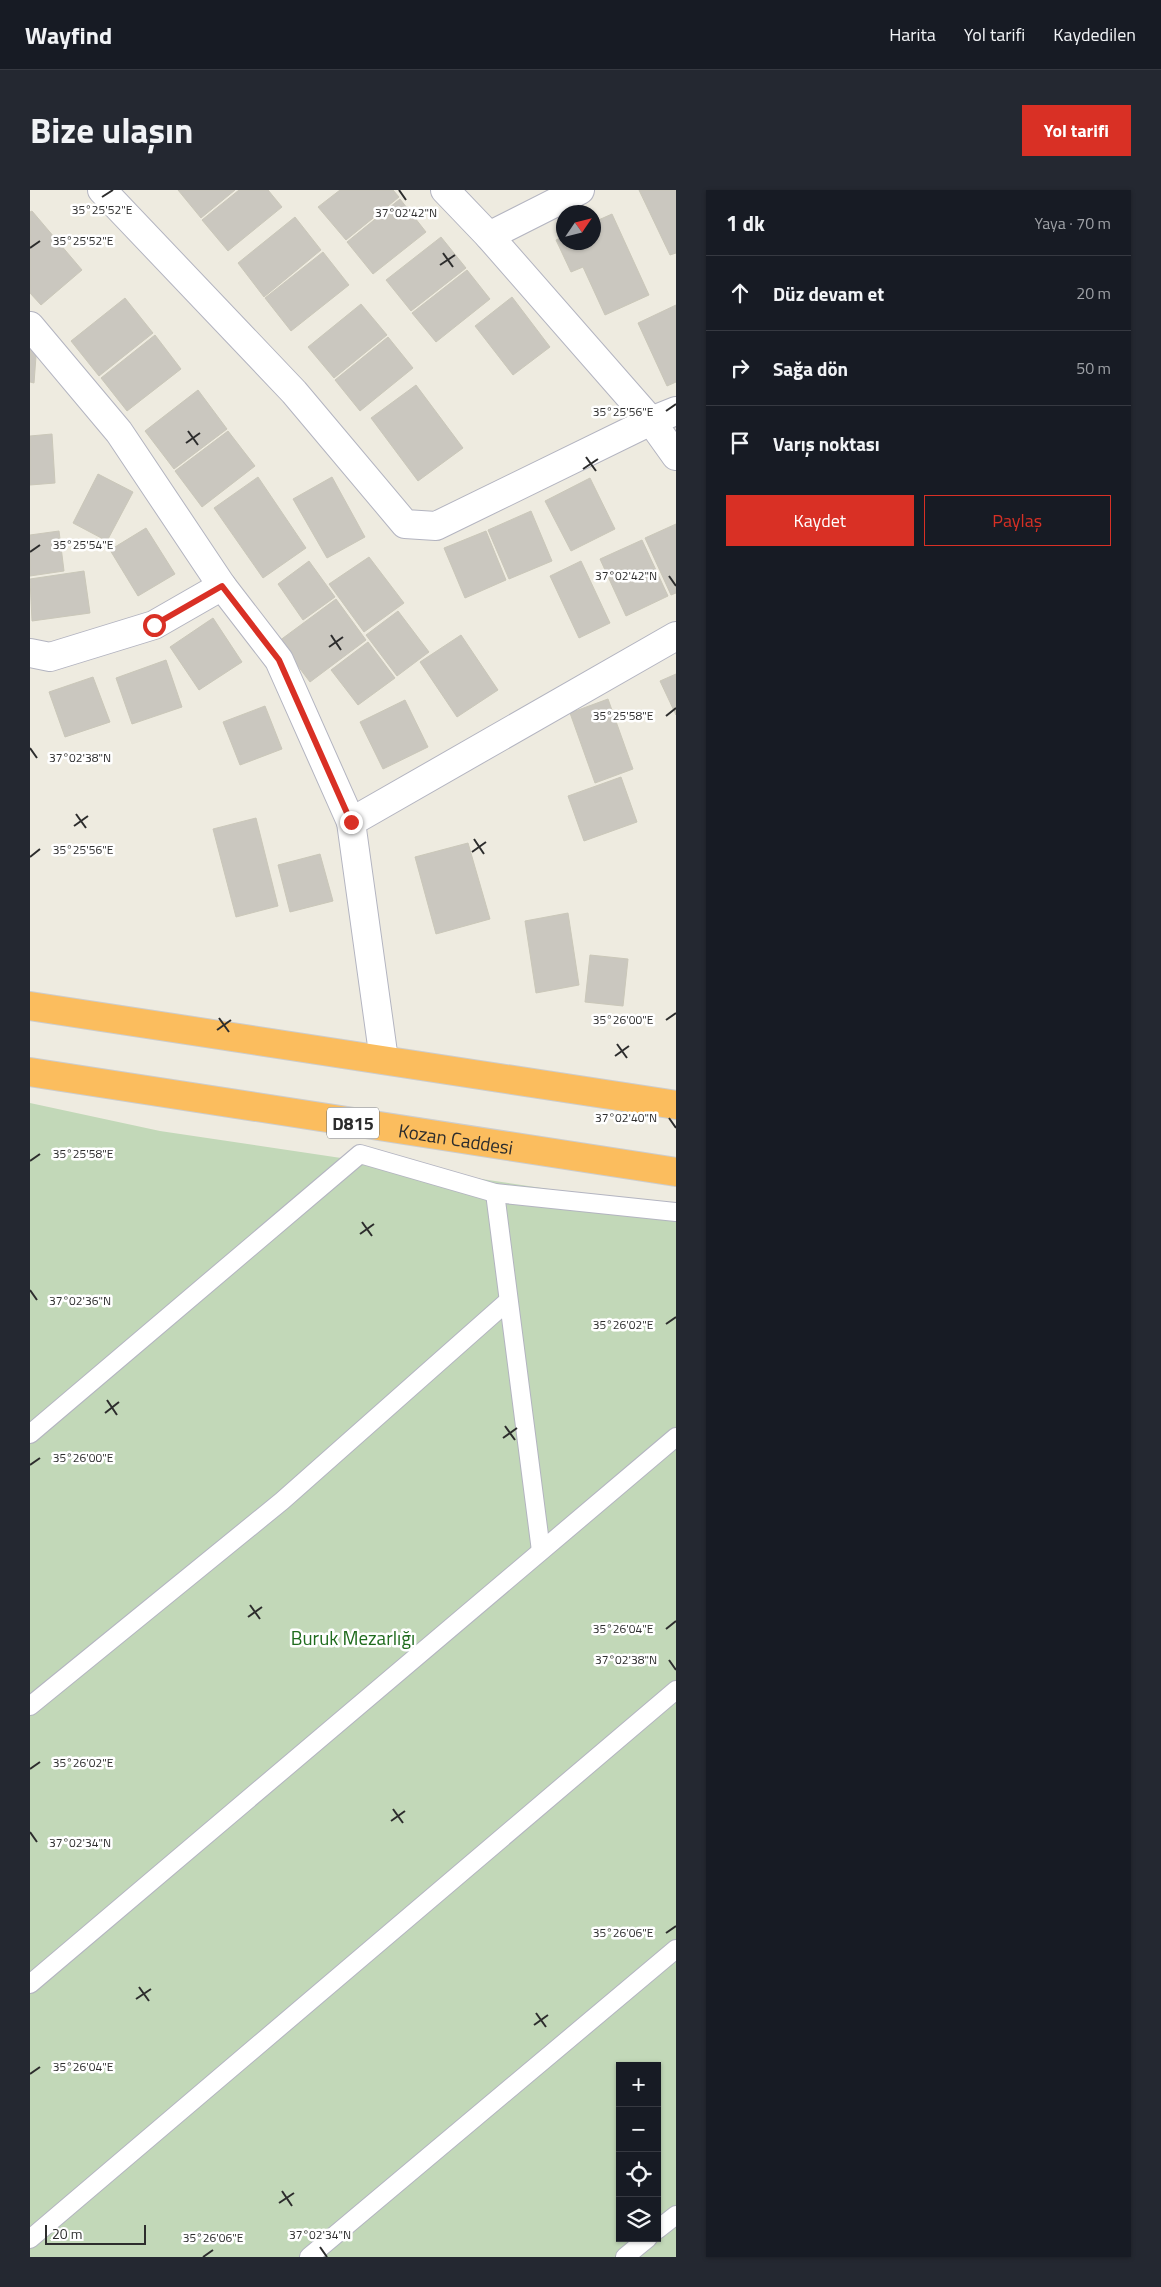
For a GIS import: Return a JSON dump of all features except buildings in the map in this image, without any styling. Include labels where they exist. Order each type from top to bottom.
[{"type":"highway","points":[[30,1006],[676,1105]]},
{"type":"highway","name":"Kozan Caddesi","points":[[30,1072],[676,1172]]},
{"type":"street","points":[[102,190],[294,392],[405,524],[436,526],[651,421],[676,411]]},
{"type":"street","points":[[445,190],[489,236],[651,421],[676,456]]},
{"type":"street","points":[[489,236],[580,190]]},
{"type":"street","points":[[30,326],[119,432],[222,586],[279,660],[351,822],[384,1060]]},
{"type":"street","points":[[30,653],[50,656],[154,625],[222,586]]},
{"type":"street","points":[[351,822],[676,636]]},
{"type":"lane","points":[[30,1434],[360,1154],[495,1193],[676,1212]]},
{"type":"lane","points":[[495,1193],[541,1551]]},
{"type":"lane","points":[[30,1706],[282,1501],[508,1301]]},
{"type":"lane","points":[[30,1984],[676,1437]]},
{"type":"lane","points":[[30,2239],[676,1690]]},
{"type":"lane","points":[[310,2257],[676,1949]]},
{"type":"lane","points":[[661,2227],[676,2215]]},
{"type":"lane","points":[[625,2257],[643,2242]]},
{"type":"green space","name":"Buruk Mezarlığı","points":[[30,1103],[160,1131],[676,1208],[676,2257],[30,2257]]},
{"type":"route","points":[[154,625],[222,586],[279,660],[351,822]]}]
